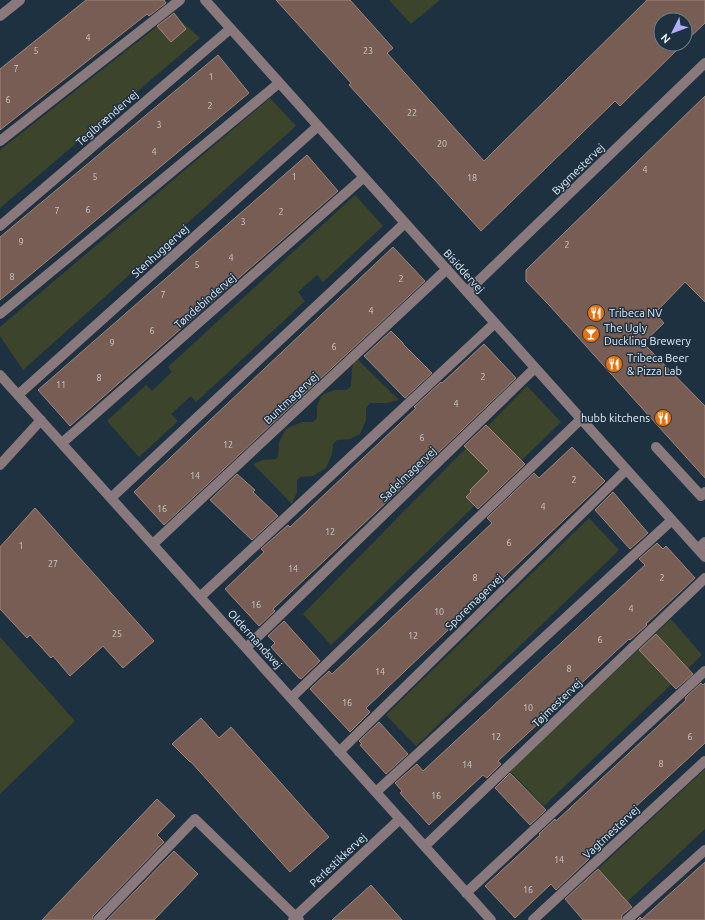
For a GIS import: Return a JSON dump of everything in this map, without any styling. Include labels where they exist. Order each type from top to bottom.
[{"type":"street","points":[[0,16],[20,0]]},
{"type":"street","points":[[0,141],[180,0]]},
{"type":"street","name":"Bisiddervej","points":[[205,0],[626,470],[672,520],[701,545],[705,557]]},
{"type":"street","name":"Teglbrændervej","points":[[0,226],[230,29]]},
{"type":"street","name":"Bygmestervej","points":[[467,292],[705,63]]},
{"type":"street","points":[[0,314],[279,83]]},
{"type":"street","name":"Stenhuggervej","points":[[18,395],[318,126]]},
{"type":"street","name":"Tøndebindervej","points":[[62,444],[364,177]]},
{"type":"street","points":[[111,498],[405,223]]},
{"type":"street","name":"Buntmagervej","points":[[153,544],[446,269]]},
{"type":"street","points":[[200,597],[495,323]]},
{"type":"street","name":"Sadelmagervej","points":[[246,648],[535,368]]},
{"type":"street","name":"Oldermandsvej","points":[[0,375],[491,920]]},
{"type":"street","points":[[291,698],[581,419]]},
{"type":"street","points":[[0,465],[41,420]]},
{"type":"street","points":[[656,448],[701,496],[705,492]]},
{"type":"street","name":"Sporemagervej","points":[[339,752],[626,470]]},
{"type":"street","points":[[376,792],[672,520]]},
{"type":"street","name":"Tøjmestervej","points":[[425,846],[705,578]]},
{"type":"street","points":[[466,893],[705,671]]},
{"type":"street","name":"Vagtmestervej","points":[[533,920],[705,761]]},
{"type":"street","points":[[98,920],[195,819],[296,919]]},
{"type":"street","name":"Perlestikkervej","points":[[296,919],[400,819]]},
{"type":"street","points":[[627,920],[705,850]]},
{"type":"green space","points":[[389,0],[440,0],[411,24]]},
{"type":"green space","points":[[173,14],[200,38],[0,208],[0,150]]},
{"type":"green space","points":[[270,98],[296,126],[23,370],[0,336],[0,327]]},
{"type":"green space","points":[[355,195],[383,226],[323,282],[317,275],[298,292],[305,301],[196,402],[191,396],[171,414],[178,421],[139,457],[107,421],[146,385],[152,391],[172,372],[168,367]]},
{"type":"green space","points":[[355,357],[399,400],[387,403],[370,403],[366,408],[366,420],[360,434],[350,439],[337,440],[333,444],[332,454],[326,468],[313,476],[300,477],[297,481],[297,492],[292,504],[253,464],[263,460],[276,459],[278,456],[279,442],[286,429],[302,422],[313,422],[317,418],[317,406],[322,395],[334,390],[347,390],[351,386],[352,369]]},
{"type":"green space","points":[[527,386],[561,422],[331,645],[303,614]]},
{"type":"green space","points":[[589,518],[619,550],[416,746],[386,715]]},
{"type":"green space","points":[[671,619],[702,655],[544,806],[510,771]]},
{"type":"green space","points":[[0,637],[75,721],[0,794]]},
{"type":"green space","points":[[705,769],[705,829],[627,902],[598,869]]},
{"type":"building","points":[[86,0],[164,0],[166,3],[149,16],[147,14],[0,130],[0,69]]},
{"type":"building","points":[[276,0],[350,0],[393,48],[387,53],[484,161],[647,0],[705,0],[705,23],[693,34],[693,12],[653,12],[653,52],[675,52],[620,106],[615,101],[481,231],[349,85],[351,83]]},
{"type":"building","points":[[174,13],[186,29],[171,42],[157,26]]},
{"type":"building","points":[[218,55],[249,93],[0,300],[0,237]]},
{"type":"building","points":[[705,96],[705,302],[685,282],[655,313],[664,323],[643,343],[705,406],[705,478],[526,281],[526,270]]},
{"type":"building","points":[[307,155],[338,191],[70,426],[38,390]]},
{"type":"building","points":[[393,247],[425,281],[164,525],[134,492]]},
{"type":"building","points":[[391,331],[432,373],[405,398],[364,356]]},
{"type":"building","points":[[484,344],[516,378],[273,609],[275,611],[259,626],[225,589],[264,552],[261,549],[288,525],[290,527],[416,408],[414,407]]},
{"type":"building","points":[[486,425],[525,464],[478,509],[466,497],[471,492],[470,490],[489,471],[464,446]]},
{"type":"building","points":[[572,447],[605,481],[366,708],[370,712],[350,732],[310,689],[329,671],[332,674],[492,523],[487,518],[534,473],[539,478]]},
{"type":"building","points":[[237,474],[255,490],[253,492],[278,516],[252,540],[210,500]]},
{"type":"building","points":[[613,492],[648,533],[630,549],[595,510]]},
{"type":"building","points":[[35,508],[154,641],[123,668],[103,646],[70,676],[53,656],[51,658],[30,635],[27,638],[0,609],[0,547]]},
{"type":"building","points":[[657,543],[663,549],[666,546],[695,578],[646,624],[647,625],[630,640],[629,639],[498,761],[501,764],[487,778],[483,775],[429,825],[400,793],[402,791],[395,783],[417,764],[423,771],[645,565],[639,559]]},
{"type":"building","points":[[284,621],[320,661],[301,679],[271,647],[275,643],[268,636]]},
{"type":"building","points":[[656,634],[693,674],[676,689],[639,650]]},
{"type":"building","points":[[701,683],[703,685],[705,683],[705,743],[584,854],[589,859],[556,890],[551,884],[515,918],[485,886],[555,819],[556,821],[686,700],[685,698]]},
{"type":"building","points":[[201,718],[219,738],[231,727],[329,837],[290,872],[191,762],[172,744]]},
{"type":"building","points":[[379,722],[408,754],[386,774],[360,745],[362,744],[359,741]]},
{"type":"building","points":[[510,773],[546,810],[530,825],[495,788]]},
{"type":"building","points":[[157,799],[175,816],[157,835],[164,842],[93,916],[92,920],[42,920]]},
{"type":"building","points":[[174,851],[198,874],[154,920],[107,920]]},
{"type":"building","points":[[705,862],[705,920],[637,920],[640,917],[642,919]]},
{"type":"building","points":[[598,869],[632,907],[622,915],[621,920],[583,920],[565,899]]},
{"type":"building","points":[[371,885],[402,920],[332,920]]},
{"type":"place","name":"Tribeca NV","points":[[596,313]]},
{"type":"place","name":"The Ugly Duckling Brewery","points":[[591,334]]},
{"type":"place","name":"Tribeca Beer & Pizza Lab","points":[[614,364]]},
{"type":"place","name":"hubb kitchens","points":[[663,418]]}]
